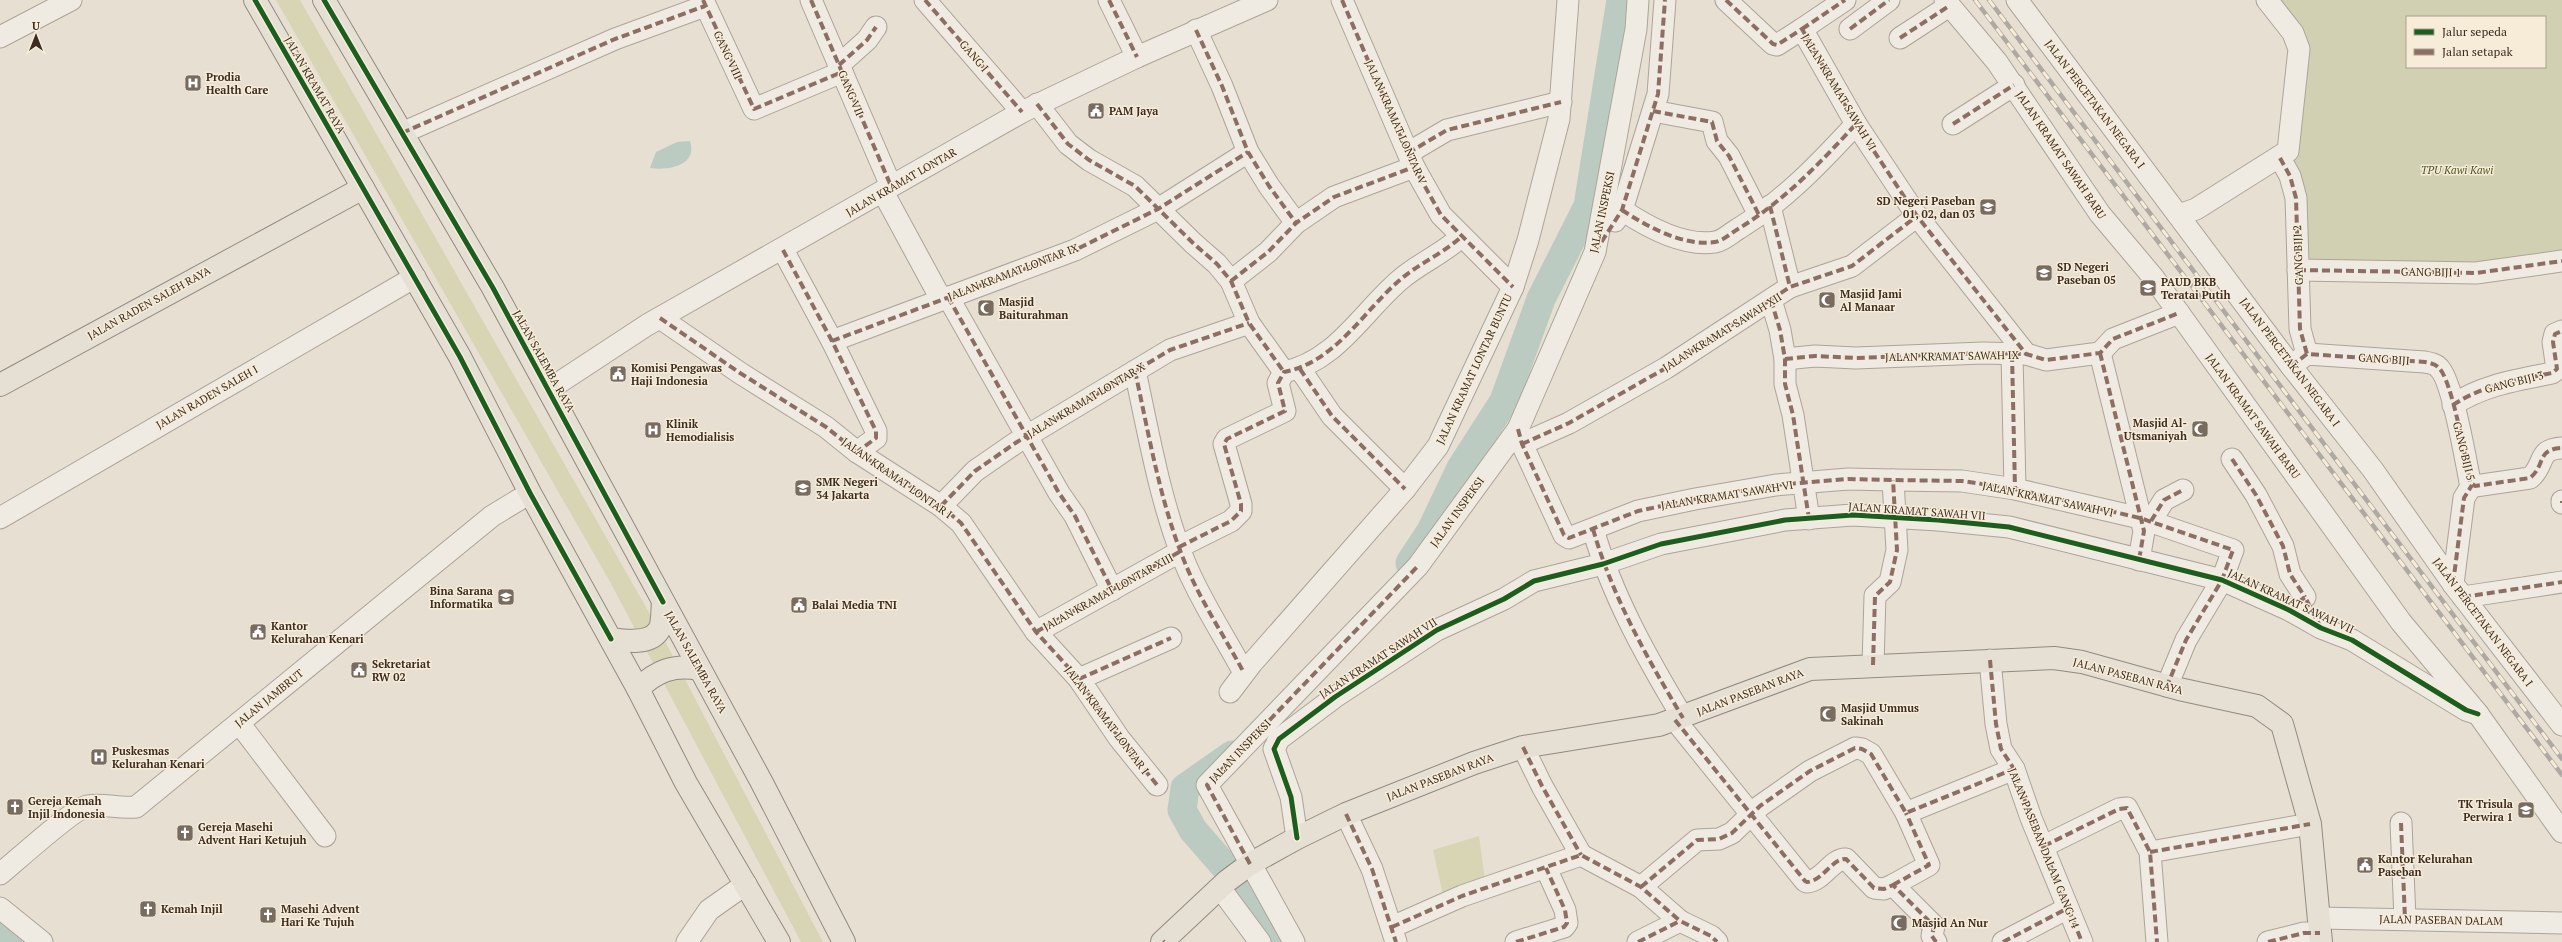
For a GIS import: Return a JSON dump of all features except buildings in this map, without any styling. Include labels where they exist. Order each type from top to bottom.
[{"type":"main road","name":"JALAN KRAMAT RAYA","points":[[255,0],[361,184]]},
{"type":"main road","points":[[324,0],[402,133]]},
{"type":"main road","name":"JALAN SALEMBA RAYA","points":[[402,133],[493,288],[761,781],[844,942]]},
{"type":"main road","name":"JALAN RADEN SALEH RAYA","points":[[0,386],[300,222],[307,208],[361,184]]},
{"type":"main road","points":[[361,184],[464,364],[530,493],[638,689],[686,783],[779,942]]},
{"type":"main road","points":[[611,640],[633,642],[655,634],[661,624],[663,602]]},
{"type":"main road","name":"JALAN PASEBAN RAYA","points":[[1163,942],[1223,885],[1248,866],[1297,838],[1346,814],[1446,773],[1523,747],[1678,719],[1739,694],[1804,671],[1873,665],[2054,658],[2082,662],[2167,686],[2257,706],[2282,724],[2310,824],[2320,931]]},
{"type":"main road","points":[[638,689],[663,670],[684,667],[699,669]]},
{"type":"street","points":[[0,37],[71,0]]},
{"type":"street","name":"GANG VII","points":[[811,0],[841,69],[887,189],[944,298],[1027,436],[1059,493],[1075,516],[1112,590]]},
{"type":"street","name":"GANG I","points":[[925,0],[1030,108],[1068,144],[1088,160],[1135,186],[1217,264],[1231,281],[1249,323],[1332,416],[1405,489]]},
{"type":"street","points":[[1109,0],[1137,57]]},
{"type":"street","name":"JALAN KRAMAT LONTAR","points":[[548,390],[660,318],[783,250],[1030,108],[1196,30],[1267,0]]},
{"type":"street","name":"JALAN KRAMAT LONTAR V","points":[[1342,0],[1411,160],[1442,215],[1461,237],[1513,287]]},
{"type":"street","name":"JALAN KRAMAT LONTAR BUNTU","points":[[1230,692],[1244,673],[1405,489],[1438,446],[1513,287],[1528,240],[1559,119],[1568,0]]},
{"type":"street","name":"JALAN INSPEKSI","points":[[1294,942],[1248,866],[1206,785],[1418,566],[1520,436],[1595,252],[1636,29],[1638,0]]},
{"type":"street","points":[[1595,252],[1622,210],[1658,94],[1665,0]]},
{"type":"street","name":"JALAN KRAMAT SAWAH VI","points":[[1726,0],[1773,44],[1777,45],[1802,29],[1856,124],[1918,216],[2019,354]]},
{"type":"street","points":[[1802,29],[1844,0]]},
{"type":"street","points":[[1850,29],[1889,0]]},
{"type":"street","name":"JALAN PERCETAKAN NEGARA I","points":[[2017,0],[2179,215],[2299,360],[2373,470],[2458,591],[2562,725]]},
{"type":"street","points":[[2179,215],[2196,209],[2280,158],[2288,151],[2290,144],[2299,49],[2293,33],[2267,0]]},
{"type":"street","points":[[402,133],[616,39],[704,3]]},
{"type":"street","name":"GANG VIII","points":[[704,3],[754,109],[841,69]]},
{"type":"street","points":[[1900,38],[1947,3]]},
{"type":"street","name":"JALAN KRAMAT SAWAH BARU","points":[[1947,3],[1998,62],[2100,214],[2153,277],[2401,622],[2478,714],[2562,832]]},
{"type":"street","points":[[841,69],[867,40],[876,27]]},
{"type":"street","points":[[1196,30],[1222,86],[1248,152],[1269,186],[1296,223]]},
{"type":"street","points":[[1953,124],[2014,85]]},
{"type":"street","points":[[1231,281],[1268,252],[1296,223],[1334,197],[1411,160],[1447,130],[1560,102]]},
{"type":"street","points":[[1653,111],[1712,122],[1717,141],[1729,156],[1764,210],[1790,287]]},
{"type":"street","points":[[1622,210],[1652,229],[1690,240],[1708,242],[1719,241],[1764,210],[1805,178],[1856,124]]},
{"type":"street","name":"JALAN KRAMAT LONTAR IX","points":[[832,341],[1075,250],[1158,209],[1248,152]]},
{"type":"street","name":"GANG BIJI 2","points":[[2280,158],[2290,176],[2296,198],[2300,329],[2299,360]]},
{"type":"street","name":"JALAN KRAMAT SAWAH XII","points":[[1520,436],[1569,423],[1666,368],[1790,287],[1852,266],[1918,216]]},
{"type":"street","points":[[1292,370],[1324,354],[1349,334],[1402,278],[1447,250],[1461,237]]},
{"type":"street","points":[[783,250],[832,341],[876,431],[876,438],[873,442],[857,452]]},
{"type":"street","name":"GANG BIJI 1","points":[[2298,270],[2476,273],[2562,261]]},
{"type":"street","name":"JALAN RADEN SALEH I","points":[[0,518],[415,277]]},
{"type":"street","points":[[1771,300],[1785,359],[1785,384],[1793,415],[1805,483],[1809,519]]},
{"type":"street","points":[[2139,560],[2145,520],[2100,353],[2112,339],[2179,313]]},
{"type":"street","name":"JALAN KRAMAT LONTAR I","points":[[660,318],[740,373],[826,427],[857,452],[941,506],[961,523],[1036,632],[1079,679],[1119,738],[1157,785]]},
{"type":"street","name":"JALAN KRAMAT LONTAR X","points":[[941,506],[975,471],[1027,436],[1170,350],[1249,323]]},
{"type":"street","name":"GANG BIJI 3","points":[[2453,405],[2469,394],[2501,384],[2559,371],[2553,342],[2555,334],[2562,331]]},
{"type":"street","name":"JALAN KRAMAT SAWAH IX","points":[[1785,359],[1815,356],[1856,358],[2019,354],[2046,360],[2100,353]]},
{"type":"street","points":[[2015,490],[2019,354]]},
{"type":"street","name":"GANG BIJI","points":[[2299,360],[2428,362],[2440,368],[2446,380],[2453,405]]},
{"type":"street","name":"JALAN KRAMAT LONTAR XIII","points":[[1036,632],[1231,521],[1240,511],[1241,504],[1224,444],[1227,439],[1285,411],[1278,382],[1292,370]]},
{"type":"street","points":[[1135,371],[1158,477],[1180,549],[1206,605],[1244,673]]},
{"type":"street","name":"GANG BIJI 5","points":[[2453,405],[2472,485],[2530,478],[2537,473],[2544,453],[2550,448],[2562,448]]},
{"type":"street","name":"JALAN KRAMAT SAWAH VI","points":[[1520,436],[1564,535],[1569,538],[1638,511],[1776,485],[1848,479],[1962,482],[2015,490],[2145,520],[2233,550],[2222,580],[2186,640],[2167,686]]},
{"type":"street","points":[[2232,459],[2256,495],[2283,546],[2290,574],[2305,597],[2321,628]]},
{"type":"street","points":[[1873,665],[1875,596],[1890,582],[1897,550],[1893,480]]},
{"type":"street","points":[[2472,485],[2464,498],[2458,591],[2562,582]]},
{"type":"street","points":[[2145,520],[2164,500],[2183,490]]},
{"type":"street","name":"JALAN JAMBRUT","points":[[0,874],[73,814],[87,806],[123,809],[136,807],[492,516],[530,493]]},
{"type":"street","name":"JALAN KRAMAT SAWAH VII","points":[[1297,838],[1290,797],[1274,749],[1279,740],[1335,697],[1437,630],[1504,599],[1534,581],[1603,564],[1661,544],[1785,520],[1853,515],[2009,527],[2222,580],[2289,610],[2321,628],[2352,640],[2466,710],[2478,714]]},
{"type":"street","points":[[1593,529],[1603,564],[1635,633],[1678,719],[1750,815],[1807,882],[1818,880],[1844,859],[1849,862],[1874,888],[1884,889],[1928,867],[1925,853],[1906,813],[1871,754],[1859,748],[1810,771],[1750,815],[1732,833],[1720,839],[1697,840],[1641,886]]},
{"type":"street","points":[[2289,610],[2305,597]]},
{"type":"street","points":[[1079,679],[1172,638]]},
{"type":"street","name":"JALAN PASEBAN DALAM GANG 14","points":[[1990,660],[1998,737],[2001,749],[2014,769],[2082,942]]},
{"type":"street","points":[[239,723],[325,836]]},
{"type":"street","points":[[1523,747],[1542,786],[1581,856],[1641,886],[1680,921],[1711,936],[1717,942]]},
{"type":"street","points":[[1906,813],[2014,769]]},
{"type":"street","points":[[2044,846],[2125,807],[2129,810],[2150,852],[2157,942]]},
{"type":"street","points":[[1346,814],[1372,869],[1394,935],[1462,896],[1581,856]]},
{"type":"street","points":[[2401,823],[2405,919]]},
{"type":"street","points":[[2150,852],[2310,824]]},
{"type":"street","points":[[1516,942],[1564,927],[1567,923],[1565,910],[1546,868]]},
{"type":"street","points":[[687,942],[709,910],[746,884]]},
{"type":"street","points":[[1223,885],[1260,942]]},
{"type":"street","points":[[1893,885],[1934,926],[1932,936],[1936,942]]},
{"type":"street","points":[[0,908],[42,942]]},
{"type":"street","points":[[2003,942],[2068,908]]},
{"type":"street","name":"JALAN PASEBAN DALAM","points":[[2320,931],[2405,919],[2562,923]]},
{"type":"street","points":[[1638,942],[1680,921]]},
{"type":"street","points":[[2268,942],[2304,933],[2320,931]]},
{"type":"shaded area","points":[[276,0],[300,0],[659,630],[823,942],[801,942],[609,580]]},
{"type":"shaded area","points":[[690,141],[690,156],[686,161],[673,167],[658,169],[650,168],[656,152],[677,142]]},
{"type":"shaded area","points":[[1479,836],[1485,880],[1443,895],[1433,850]]},
{"type":"shaded area","points":[[0,915],[34,942],[0,942]]},
{"type":"green space","name":"TPU Kawi Kawi","points":[[2267,0],[2562,0],[2562,265],[2298,270],[2292,181],[2299,49]]},
{"type":"waterway","points":[[1410,563],[1431,531],[1461,468],[1504,401],[1541,299],[1588,206],[1621,0]]},
{"type":"waterway","points":[[1232,755],[1185,788],[1182,810],[1193,830],[1260,907],[1280,942]]},
{"type":"railway","points":[[1975,0],[2562,775]]},
{"type":"railway","points":[[1989,0],[2562,759]]},
{"type":"marked path","points":[[703,0],[754,109],[842,72]]},
{"type":"marked path","points":[[811,0],[891,186]]},
{"type":"marked path","points":[[925,0],[1022,112]]},
{"type":"marked path","points":[[1109,0],[1137,57]]},
{"type":"marked path","points":[[1342,0],[1414,167],[1441,215],[1513,287]]},
{"type":"marked path","points":[[1595,252],[1622,210],[1658,94],[1665,0]]},
{"type":"marked path","points":[[1726,0],[1773,44],[1777,45],[1802,29],[1856,124],[1917,216],[2026,354]]},
{"type":"marked path","points":[[1802,29],[1845,0]]},
{"type":"marked path","points":[[1850,29],[1889,0]]},
{"type":"marked path","points":[[402,133],[615,39],[705,6]]},
{"type":"marked path","points":[[1900,38],[1949,6]]},
{"type":"marked path","points":[[839,65],[867,40],[876,27]]},
{"type":"marked path","points":[[1196,30],[1222,86],[1248,152],[1269,186],[1296,223]]},
{"type":"marked path","points":[[1953,124],[2014,85]]},
{"type":"marked path","points":[[1408,153],[1447,130],[1561,102]]},
{"type":"marked path","points":[[1037,104],[1068,144],[1089,160],[1135,186],[1193,243],[1217,264],[1231,281],[1249,323],[1284,372]]},
{"type":"marked path","points":[[1653,111],[1712,122],[1717,141],[1729,156],[1759,215]]},
{"type":"marked path","points":[[1622,210],[1642,222],[1666,234],[1678,238],[1703,243],[1715,242],[1724,239],[1771,206],[1801,181],[1856,124]]},
{"type":"marked path","points":[[832,341],[1075,250],[1158,209],[1248,152]]},
{"type":"marked path","points":[[2280,158],[2290,176],[2296,198],[2300,329],[2307,354]]},
{"type":"marked path","points":[[1231,281],[1268,252],[1296,223],[1334,197],[1414,167]]},
{"type":"marked path","points":[[1770,206],[1790,287]]},
{"type":"marked path","points":[[1522,444],[1569,423],[1666,368],[1790,287],[1852,266],[1917,216]]},
{"type":"marked path","points":[[1179,547],[1231,521],[1241,511],[1241,504],[1224,444],[1227,439],[1285,411],[1278,383],[1284,372],[1319,358],[1334,347],[1401,279],[1461,237]]},
{"type":"marked path","points":[[783,250],[832,341],[876,431],[876,438],[857,452]]},
{"type":"marked path","points":[[2298,270],[2476,273],[2562,261]]},
{"type":"marked path","points":[[948,297],[1059,493],[1075,516],[1112,590]]},
{"type":"marked path","points":[[1771,300],[1780,330],[1785,359],[1785,384],[1793,415],[1809,519]]},
{"type":"marked path","points":[[1785,359],[1815,356],[1856,358],[1983,353],[2026,354],[2046,360],[2100,353],[2113,339],[2179,313]]},
{"type":"marked path","points":[[660,318],[740,373],[826,427],[857,452],[941,506],[961,523],[1036,632],[1079,679],[1119,738],[1157,785]]},
{"type":"marked path","points":[[941,506],[975,471],[1017,442],[1170,350],[1249,323]]},
{"type":"marked path","points":[[2453,405],[2464,398],[2488,388],[2552,373],[2557,369],[2553,342],[2555,334],[2562,331]]},
{"type":"marked path","points":[[2100,353],[2144,531],[2139,560]]},
{"type":"marked path","points":[[2012,354],[2015,489]]},
{"type":"marked path","points":[[2291,366],[2307,354],[2425,362],[2433,364],[2439,368],[2444,375],[2449,388],[2458,422],[2470,482],[2475,486],[2530,478],[2535,473],[2542,458],[2548,451],[2562,448]]},
{"type":"marked path","points":[[1300,369],[1332,416],[1405,489]]},
{"type":"marked path","points":[[1135,371],[1156,468],[1176,540],[1198,592],[1244,673]]},
{"type":"marked path","points":[[1518,429],[1522,444],[1564,535],[1569,538],[1638,511],[1695,499],[1776,485],[1848,479],[1962,481],[2015,489],[2140,518],[2233,550],[2222,580],[2186,640],[2167,686]]},
{"type":"marked path","points":[[2232,459],[2256,495],[2283,546],[2290,574],[2305,597]]},
{"type":"marked path","points":[[1873,665],[1875,596],[1890,582],[1897,550],[1893,480]]},
{"type":"marked path","points":[[2453,584],[2464,498],[2472,485]]},
{"type":"marked path","points":[[2151,521],[2164,500],[2183,490]]},
{"type":"marked path","points":[[1593,529],[1620,602],[1656,673],[1683,718]]},
{"type":"marked path","points":[[1036,632],[1181,551]]},
{"type":"marked path","points":[[1250,864],[1207,785],[1418,566]]},
{"type":"marked path","points":[[2463,597],[2562,582]]},
{"type":"marked path","points":[[2289,610],[2305,597],[2320,626]]},
{"type":"marked path","points":[[1079,679],[1171,638]]},
{"type":"marked path","points":[[1990,660],[1996,724],[2001,749],[2014,769],[2031,818],[2082,942]]},
{"type":"marked path","points":[[1675,720],[1805,881],[1813,881],[1836,862],[1846,859],[1874,888],[1884,889],[1893,885],[1934,926],[1932,936],[1936,942]]},
{"type":"marked path","points":[[1523,747],[1542,786],[1581,855]]},
{"type":"marked path","points":[[1641,887],[1697,840],[1719,839],[1732,833],[1760,806],[1810,771],[1855,748],[1862,749],[1871,754],[1906,813],[2014,769]]},
{"type":"marked path","points":[[2044,846],[2119,809],[2127,808],[2150,852],[2157,942]]},
{"type":"marked path","points":[[1893,885],[1929,865],[1906,813]]},
{"type":"marked path","points":[[1346,814],[1372,869],[1396,942]]},
{"type":"marked path","points":[[2401,823],[2405,919]]},
{"type":"marked path","points":[[2150,852],[2310,824]]},
{"type":"marked path","points":[[1392,927],[1462,896],[1581,855],[1641,887],[1680,921],[1711,936],[1717,942]]},
{"type":"marked path","points":[[1516,942],[1564,927],[1567,923],[1565,910],[1546,868]]},
{"type":"marked path","points":[[2003,942],[2068,908]]},
{"type":"marked path","points":[[1638,942],[1680,921]]},
{"type":"marked path","points":[[2268,942],[2304,933],[2320,933]]},
{"type":"cycle path","points":[[255,0],[460,357],[530,493],[611,639]]},
{"type":"cycle path","points":[[324,0],[493,288],[663,602]]},
{"type":"cycle path","points":[[1297,838],[1291,797],[1274,749],[1279,739],[1335,697],[1437,630],[1504,599],[1534,581],[1603,564],[1661,544],[1785,520],[1853,515],[1938,520],[2009,527],[2222,580],[2289,610],[2321,628],[2352,640],[2466,710],[2478,714]]},
{"type":"place","name":"Prodia Health Care","points":[[193,83]]},
{"type":"place","name":"PAM Jaya","points":[[1096,111]]},
{"type":"place","name":"SD Negeri Paseban 01, 02, dan 03","points":[[1988,207]]},
{"type":"place","name":"SD Negeri Paseban 05","points":[[2044,273]]},
{"type":"place","name":"PAUD BKB Teratai Putih","points":[[2148,288]]},
{"type":"place","name":"Masjid Jami Al Manaar","points":[[1827,300]]},
{"type":"place","name":"Masjid Baiturahman","points":[[986,308]]},
{"type":"place","name":"Komisi Pengawas Haji Indonesia","points":[[618,374]]},
{"type":"place","name":"Masjid Al- Utsmaniyah","points":[[2200,429]]},
{"type":"place","name":"Klinik Hemodialisis","points":[[653,430]]},
{"type":"place","name":"SMK Negeri 34 Jakarta","points":[[803,488]]},
{"type":"place","name":"Bina Sarana Informatika","points":[[506,597]]},
{"type":"place","name":"Balai Media TNI","points":[[799,605]]},
{"type":"place","name":"Kantor Kelurahan Kenari","points":[[258,632]]},
{"type":"place","name":"Sekretariat RW 02","points":[[359,670]]},
{"type":"place","name":"Masjid Ummus Sakinah","points":[[1828,714]]},
{"type":"place","name":"Puskesmas Kelurahan Kenari","points":[[99,757]]},
{"type":"place","name":"Gereja Kemah Injil Indonesia","points":[[15,807]]},
{"type":"place","name":"TK Trisula Perwira 1","points":[[2526,810]]},
{"type":"place","name":"Gereja Masehi Advent Hari Ketujuh","points":[[185,833]]},
{"type":"place","name":"Kantor Kelurahan Paseban","points":[[2365,865]]},
{"type":"place","name":"Kemah Injil","points":[[148,909]]},
{"type":"place","name":"Masehi Advent Hari Ke Tujuh","points":[[268,915]]},
{"type":"place","name":"Masjid An Nur","points":[[1899,923]]}]
